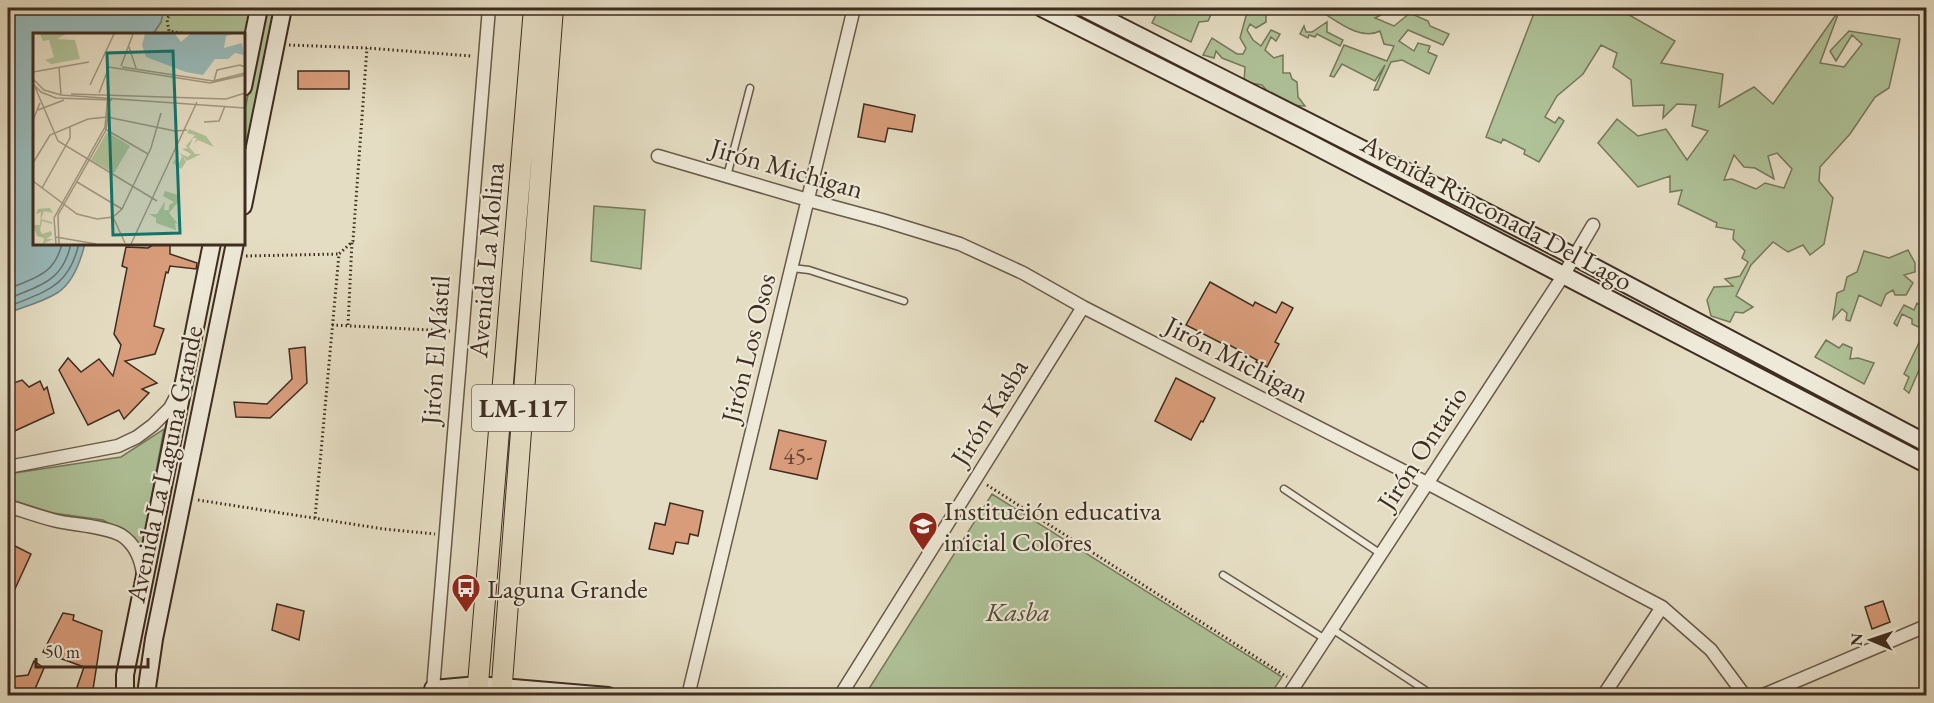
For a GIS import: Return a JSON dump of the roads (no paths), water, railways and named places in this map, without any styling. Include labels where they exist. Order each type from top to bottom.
[{"type":"main road","name":"Avenida La Molina","points":[[477,690],[534,8]]},
{"type":"main road","name":"Avenida La Molina","points":[[501,691],[554,8]]},
{"type":"main road","points":[[516,233],[545,121]]},
{"type":"street","points":[[244,82],[259,8]]},
{"type":"street","points":[[244,195],[246,172],[283,8]]},
{"type":"street","name":"Jirón El Mástil","points":[[432,692],[489,8]]},
{"type":"street","name":"Avenida Rinconada Del Lago","points":[[1042,8],[1312,144],[1926,464]]},
{"type":"street","name":"Avenida Rinconada Del Lago","points":[[1084,8],[1575,257],[1926,443]]},
{"type":"street","name":"Jirón Los Osos","points":[[688,696],[855,9]]},
{"type":"street","name":"Jirón Michigan","points":[[658,156],[960,244],[1023,273],[1083,307],[1427,483],[1662,607],[1711,650],[1745,696]]},
{"type":"street","name":"Jirón Ontario","points":[[1288,696],[1563,276],[1593,225]]},
{"type":"street","name":"Avenida La Laguna Grande","points":[[125,696],[125,675],[212,244]]},
{"type":"street","name":"Avenida La Laguna Grande","points":[[149,696],[147,687],[154,639],[234,250]]},
{"type":"street","name":"Jirón Kasba","points":[[840,696],[1083,307]]},
{"type":"street","points":[[192,340],[215,346]]},
{"type":"street","points":[[8,467],[118,446],[137,437],[170,408],[184,381]]},
{"type":"street","points":[[8,506],[54,520],[120,535],[134,547],[142,562],[144,580]]},
{"type":"street","points":[[1604,696],[1662,607]]},
{"type":"street","points":[[1761,696],[1926,626]]},
{"type":"street","points":[[133,634],[154,639]]},
{"type":"street","points":[[432,692],[477,690],[608,696]]},
{"type":"lane","points":[[727,176],[750,87]]},
{"type":"lane","points":[[792,268],[809,270],[904,301]]},
{"type":"lane","points":[[1284,489],[1381,554]]},
{"type":"lane","points":[[1223,575],[1425,690]]},
{"type":"water","points":[[8,8],[164,8],[161,22],[154,33],[33,33],[33,244],[85,244],[76,271],[63,289],[46,299],[8,313]]},
{"type":"place","name":"Institución educativa inicial Colores","points":[[923,552]]},
{"type":"place","name":"Laguna Grande","points":[[466,614]]},
{"type":"park label","name":"Kasba","points":[[1018,611]]}]
